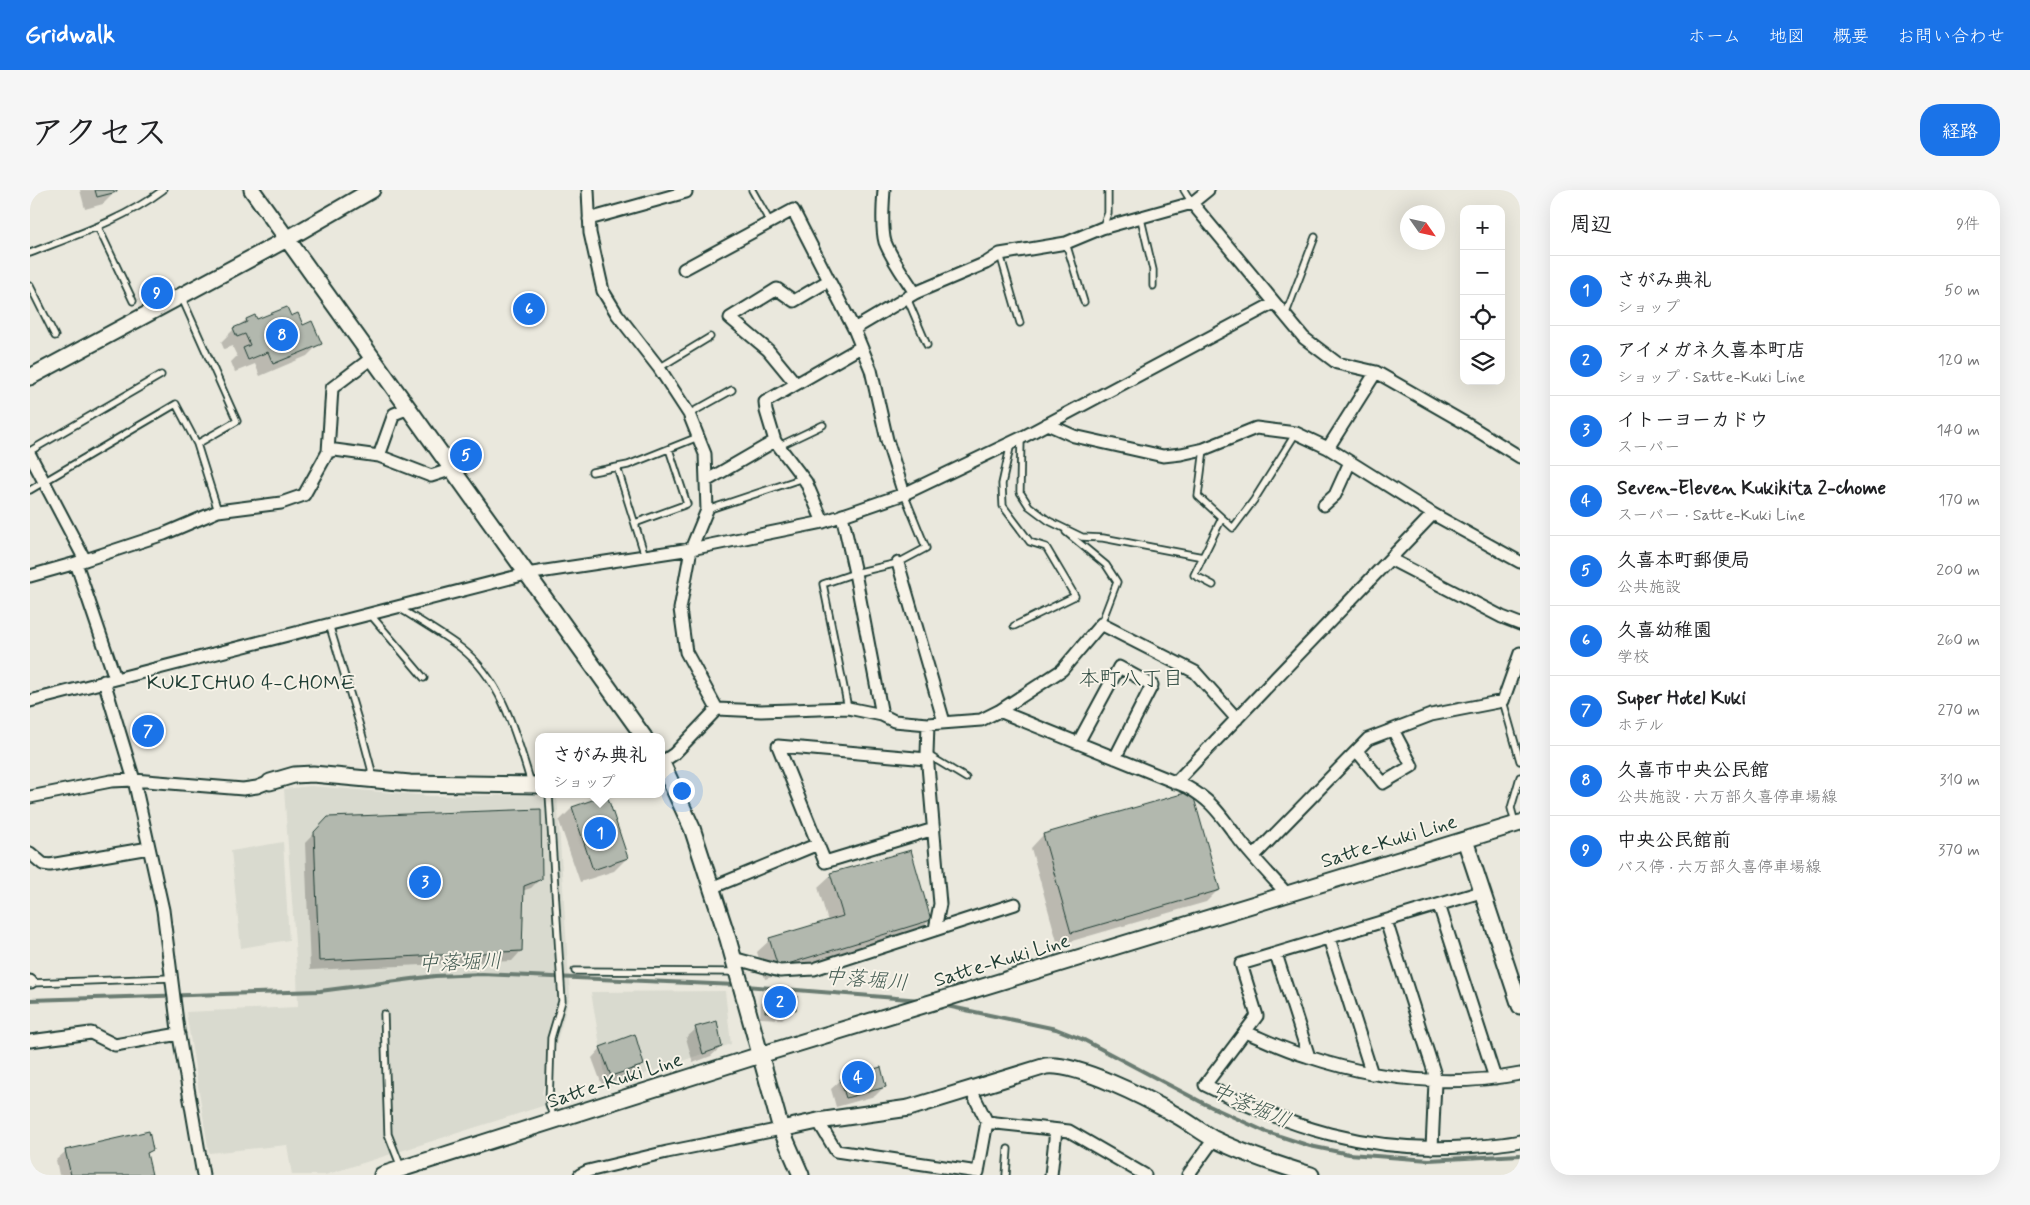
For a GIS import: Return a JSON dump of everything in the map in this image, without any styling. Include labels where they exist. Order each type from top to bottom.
[{"type":"street","points":[[252,190],[641,733]]},
{"type":"street","points":[[30,377],[287,239],[372,190]]},
{"type":"street","points":[[588,190],[589,219],[597,271],[603,291],[617,314],[659,368],[689,414],[705,454],[707,510],[691,549],[680,609],[686,652],[717,709]]},
{"type":"street","points":[[589,219],[686,192],[686,190]]},
{"type":"street","points":[[884,190],[882,206],[885,240],[911,296]]},
{"type":"street","points":[[854,329],[911,296],[1000,254],[1066,243],[1102,228],[1141,219],[1192,203],[1208,190]]},
{"type":"street","points":[[1192,203],[1304,338],[1337,363],[1376,372],[1520,456]]},
{"type":"street","points":[[684,269],[792,210],[854,329],[871,370],[887,440],[904,494]]},
{"type":"street","points":[[796,384],[768,350],[730,318],[777,289],[794,301],[828,281]]},
{"type":"street","points":[[30,701],[526,574],[691,549],[823,522],[904,494],[1016,440],[1274,303]]},
{"type":"street","points":[[823,522],[803,478],[777,444],[766,411],[765,402],[861,347]]},
{"type":"street","points":[[30,576],[80,562],[164,534],[218,511],[281,503],[304,495],[328,452],[332,388],[373,358]]},
{"type":"street","points":[[1328,448],[1376,372]]},
{"type":"street","points":[[379,456],[394,414],[410,408]]},
{"type":"street","points":[[1047,424],[1074,436],[1163,456],[1204,449],[1256,428],[1296,433],[1328,448],[1432,514],[1520,562]]},
{"type":"street","points":[[706,481],[777,444]]},
{"type":"street","points":[[328,452],[335,450],[379,456],[431,476],[453,470]]},
{"type":"street","points":[[30,455],[45,483],[80,562],[134,780],[164,910],[179,1034],[203,1175]]},
{"type":"street","points":[[1324,506],[1335,495],[1350,462]]},
{"type":"street","points":[[1175,783],[1432,514]]},
{"type":"street","points":[[842,515],[882,715]]},
{"type":"street","points":[[1390,559],[1502,617],[1520,624]]},
{"type":"street","points":[[898,563],[944,722]]},
{"type":"street","points":[[665,760],[674,754],[717,709],[761,711],[848,708],[882,715],[894,721],[928,724],[981,720],[999,711],[1062,670],[1100,624],[1195,672],[1237,719]]},
{"type":"street","points":[[1254,856],[1368,739],[1431,715],[1503,701],[1520,653]]},
{"type":"street","points":[[1078,743],[1119,667],[1152,685],[1115,758]]},
{"type":"street","points":[[999,711],[1200,794],[1217,808],[1239,839],[1287,894]]},
{"type":"street","points":[[928,724],[927,757],[940,904],[935,929]]},
{"type":"street","points":[[1357,751],[1383,783],[1412,766],[1393,730]]},
{"type":"street","points":[[927,757],[778,746],[825,862],[934,829]]},
{"type":"street","points":[[665,769],[692,828],[735,965],[781,1129],[804,1174]]},
{"type":"street","points":[[30,797],[111,781],[134,780],[243,790],[294,775],[313,774],[410,783],[535,785]]},
{"type":"street","name":"Satte-Kuki Line","points":[[382,1175],[554,1122],[760,1055],[1518,824]]},
{"type":"street","points":[[1465,840],[1481,892],[1515,973],[1520,1006]]},
{"type":"street","points":[[711,888],[818,844]]},
{"type":"street","points":[[30,853],[43,864],[50,865],[149,848]]},
{"type":"street","points":[[1481,892],[1241,964],[1257,1016],[1205,1085],[1247,1106],[1289,1123],[1325,1134],[1376,1144],[1432,1148],[1503,1144],[1520,1141]]},
{"type":"street","points":[[735,965],[780,971],[814,969],[1015,904]]},
{"type":"street","points":[[1439,904],[1495,1078]]},
{"type":"street","points":[[1386,921],[1434,1072],[1432,1148]]},
{"type":"street","points":[[1329,938],[1372,1074]]},
{"type":"street","points":[[1276,954],[1309,1057]]},
{"type":"street","points":[[1246,1032],[1309,1057],[1372,1074],[1435,1082],[1495,1078],[1520,1074]]},
{"type":"street","points":[[30,1041],[90,1033],[114,1045],[179,1034]]},
{"type":"street","points":[[586,1174],[666,1152],[818,1121],[909,1108],[1046,1066],[1058,1065],[1131,1092],[1175,1114],[1214,1139],[1279,1165],[1310,1175]]},
{"type":"street","points":[[818,1121],[836,1151],[978,1172],[987,1122],[970,1088]]},
{"type":"street","points":[[987,1122],[1068,1131],[1145,1175]]},
{"type":"street","points":[[1051,1175],[1056,1130]]},
{"type":"street","points":[[1188,1175],[1214,1139]]},
{"type":"lane","points":[[30,253],[98,227],[141,206],[162,190]]},
{"type":"lane","points":[[752,190],[770,222]]},
{"type":"lane","points":[[1102,228],[1108,213],[1108,190]]},
{"type":"lane","points":[[1184,190],[1192,203]]},
{"type":"lane","points":[[1141,219],[1153,270],[1153,286]]},
{"type":"lane","points":[[98,227],[133,301]]},
{"type":"lane","points":[[1285,316],[1315,237]]},
{"type":"lane","points":[[1066,243],[1084,302]]},
{"type":"lane","points":[[1000,254],[1020,324]]},
{"type":"lane","points":[[30,286],[54,336]]},
{"type":"lane","points":[[181,296],[236,421],[197,444]]},
{"type":"lane","points":[[911,296],[927,345]]},
{"type":"lane","points":[[659,368],[710,337]]},
{"type":"lane","points":[[30,451],[161,375]]},
{"type":"lane","points":[[689,414],[732,390]]},
{"type":"lane","points":[[30,490],[45,483],[176,404],[197,444],[218,511]]},
{"type":"lane","points":[[777,444],[823,425]]},
{"type":"lane","points":[[1204,449],[1198,496],[1233,528],[1254,500],[1296,433]]},
{"type":"lane","points":[[592,472],[628,465],[698,437]]},
{"type":"lane","points":[[1016,440],[1020,492],[1029,506],[1049,521],[1082,537],[1103,538],[1203,557]]},
{"type":"lane","points":[[1014,626],[1075,596],[1046,547],[1030,542],[1003,506],[1002,484],[1016,440]]},
{"type":"lane","points":[[635,523],[687,504],[669,449]]},
{"type":"lane","points":[[617,467],[645,556]]},
{"type":"lane","points":[[707,510],[803,478]]},
{"type":"lane","points":[[848,708],[823,584],[855,573],[898,563],[926,548],[904,494]]},
{"type":"lane","points":[[1213,584],[1194,575],[1222,518]]},
{"type":"lane","points":[[1059,526],[1106,565],[1117,582],[1100,624]]},
{"type":"lane","points":[[398,607],[462,649],[489,678],[511,718],[535,785]]},
{"type":"lane","points":[[370,614],[424,678]]},
{"type":"lane","points":[[330,624],[359,723],[371,768],[372,779]]},
{"type":"lane","points":[[1503,701],[1520,762]]},
{"type":"lane","points":[[927,757],[966,778]]},
{"type":"lane","points":[[1518,824],[1511,808],[1520,777]]},
{"type":"lane","points":[[549,798],[562,1001],[551,1038],[550,1104],[554,1122]]},
{"type":"lane","points":[[575,972],[735,965]]},
{"type":"lane","points":[[30,982],[172,982]]},
{"type":"lane","points":[[384,1014],[388,1134],[401,1169]]},
{"type":"lane","points":[[1006,1175],[1008,1149]]},
{"type":"shaded area","points":[[311,786],[430,796],[535,795],[535,798],[557,798],[570,996],[542,1093],[549,1104],[325,1175],[292,1175],[287,1145],[209,1153],[186,1012],[298,1007],[284,789]]},
{"type":"shaded area","points":[[283,842],[289,940],[241,948],[231,851]]},
{"type":"shaded area","points":[[725,991],[731,1044],[607,1087],[591,992]]},
{"type":"building","points":[[95,190],[117,190],[117,192],[97,197]]},
{"type":"building","points":[[287,307],[291,316],[298,313],[303,325],[312,321],[322,344],[273,364],[268,352],[248,360],[243,348],[250,345],[245,334],[237,337],[233,328],[247,322],[246,319],[255,315],[257,319]]},
{"type":"building","points":[[1192,791],[1220,890],[1071,933],[1043,834]]},
{"type":"building","points":[[598,798],[608,798],[628,858],[593,870],[572,807]]},
{"type":"building","points":[[541,809],[542,879],[524,886],[522,951],[319,961],[314,832],[328,817]]},
{"type":"building","points":[[911,850],[931,920],[778,967],[769,938],[843,916],[830,873]]},
{"type":"building","points":[[767,994],[797,996],[796,1010],[790,1009],[790,1014],[765,1012]]},
{"type":"building","points":[[717,1021],[722,1047],[703,1054],[695,1027]]},
{"type":"building","points":[[635,1034],[644,1065],[611,1076],[600,1047]]},
{"type":"building","points":[[881,1067],[886,1087],[846,1098],[840,1079]]},
{"type":"building","points":[[149,1131],[153,1150],[147,1153],[152,1175],[71,1175],[65,1150]]},
{"type":"waterway","name":"中落堀川","points":[[30,1000],[320,991],[435,976],[482,974],[736,985]]},
{"type":"waterway","name":"中落堀川","points":[[746,986],[921,1000]]},
{"type":"waterway","name":"中落堀川","points":[[942,1005],[1056,1029],[1084,1040],[1205,1104],[1264,1131],[1310,1146],[1349,1154],[1429,1160],[1520,1155]]},
{"type":"place","name":"中央公民館前","points":[[157,293]]},
{"type":"place","name":"久喜幼稚園","points":[[529,309]]},
{"type":"place","name":"久喜市中央公民館","points":[[282,335]]},
{"type":"place","name":"久喜本町郵便局","points":[[466,455]]},
{"type":"place","name":"Super Hotel Kuki","points":[[148,731]]},
{"type":"place","name":"さがみ典礼","points":[[600,833]]},
{"type":"place","name":"イトーヨーカドウ","points":[[425,882]]},
{"type":"place","name":"アイメガネ久喜本町店","points":[[780,1002]]},
{"type":"place","name":"Seven-Eleven Kukikita 2-chome","points":[[858,1077]]},
{"type":"district","name":"本町八丁目","points":[[1131,679]]},
{"type":"district","name":"KUKICHUO 4-CHOME","points":[[251,683]]}]
